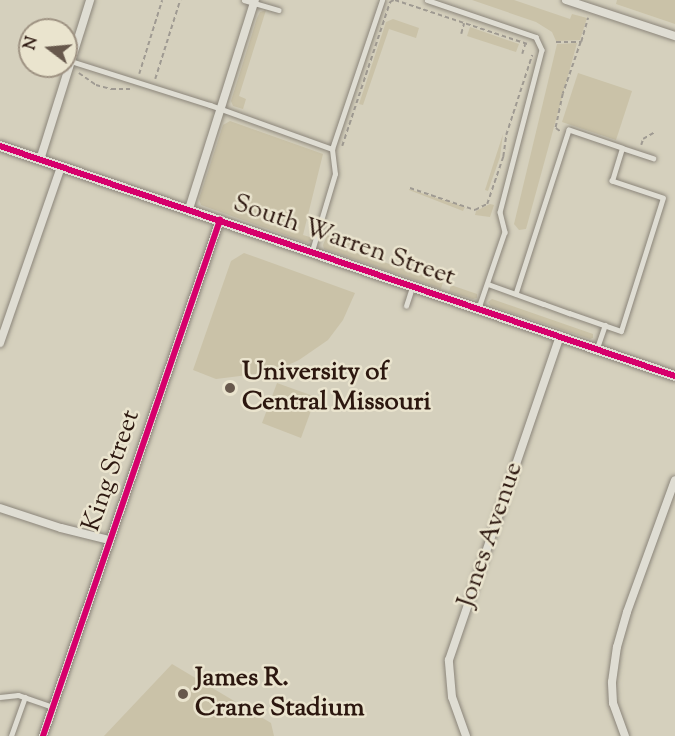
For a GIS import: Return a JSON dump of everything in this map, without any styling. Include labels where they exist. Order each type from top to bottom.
[{"type":"street","points":[[78,39],[90,0]]},
{"type":"street","points":[[566,0],[675,36]]},
{"type":"street","points":[[189,209],[254,1]]},
{"type":"street","points":[[40,160],[66,78]]},
{"type":"street","name":"South Warren Street","points":[[0,146],[675,376]]},
{"type":"street","points":[[0,343],[61,167]]},
{"type":"street","name":"King Street","points":[[43,736],[220,220]]},
{"type":"street","name":"Jones Avenue","points":[[466,736],[452,697],[448,660],[560,335]]},
{"type":"street","points":[[625,736],[613,703],[612,682],[617,647],[627,612],[675,480]]},
{"type":"street","points":[[0,508],[61,528],[109,540]]},
{"type":"lane","points":[[244,0],[279,10]]},
{"type":"lane","points":[[312,251],[335,174],[332,149],[382,0]]},
{"type":"lane","points":[[427,0],[536,37],[542,47],[500,212],[505,232],[479,308]]},
{"type":"lane","points":[[78,64],[219,109],[332,149]]},
{"type":"lane","points":[[516,294],[569,130],[653,158]]},
{"type":"lane","points":[[488,284],[621,331],[663,198],[612,181],[622,148]]},
{"type":"lane","points":[[406,306],[413,285]]},
{"type":"lane","points":[[597,348],[605,326]]},
{"type":"lane","points":[[0,697],[12,694],[53,707]]},
{"type":"lane","points":[[11,736],[25,697]]},
{"type":"path","points":[[79,73],[90,82],[111,89],[134,90],[162,0]]},
{"type":"path","points":[[153,87],[180,0]]},
{"type":"path","points":[[342,146],[390,2],[394,0],[525,43],[534,48],[487,204],[476,210],[471,206],[410,188]]},
{"type":"path","points":[[568,136],[556,128],[563,94],[588,18]]},
{"type":"path","points":[[461,34],[464,23]]},
{"type":"path","points":[[556,42],[581,42]]},
{"type":"path","points":[[522,54],[525,43]]},
{"type":"path","points":[[638,153],[643,139],[655,132]]},
{"type":"path","points":[[483,197],[489,199]]},
{"type":"shaded area","points":[[472,0],[514,0],[570,19],[572,14],[587,18],[580,40],[556,41],[552,32],[536,22]]},
{"type":"shaded area","points":[[617,0],[675,0],[675,24],[616,4]]},
{"type":"shaded area","points":[[266,10],[239,96],[246,99],[243,109],[233,106],[231,101],[257,18],[260,12]]},
{"type":"shaded area","points":[[393,19],[419,28],[416,38],[389,29],[363,105],[359,104],[386,22]]},
{"type":"shaded area","points":[[470,27],[519,44],[516,52],[467,36]]},
{"type":"shaded area","points":[[577,43],[526,229],[519,230],[514,224],[557,44]]},
{"type":"shaded area","points":[[578,73],[632,91],[616,140],[562,122]]},
{"type":"shaded area","points":[[230,121],[323,154],[303,235],[313,238],[311,241],[307,243],[201,205],[199,199],[223,125]]},
{"type":"shaded area","points":[[503,134],[500,157],[488,191],[485,190]]},
{"type":"shaded area","points":[[409,189],[465,207],[463,211]]},
{"type":"shaded area","points":[[490,204],[494,205],[490,217],[475,215],[476,211]]},
{"type":"shaded area","points":[[327,235],[349,242],[354,252],[443,282],[441,289],[324,249],[323,245]]},
{"type":"shaded area","points":[[244,253],[355,293],[343,320],[328,340],[299,360],[273,372],[216,379],[193,370],[231,261]]},
{"type":"shaded area","points":[[451,285],[477,294],[477,298],[473,299],[449,292]]},
{"type":"shaded area","points":[[492,299],[593,334],[593,338],[590,339],[491,306],[488,302]]},
{"type":"shaded area","points":[[277,383],[316,397],[301,438],[262,423]]},
{"type":"shaded area","name":"James R. Crane Stadium","points":[[172,664],[271,723],[274,736],[104,736]]},
{"type":"cycle path","points":[[0,146],[675,376]]},
{"type":"cycle path","points":[[43,736],[220,220]]},
{"type":"place","name":"University of Central Missouri","points":[[230,388]]},
{"type":"place","name":"James R. Crane Stadium","points":[[183,694]]}]
